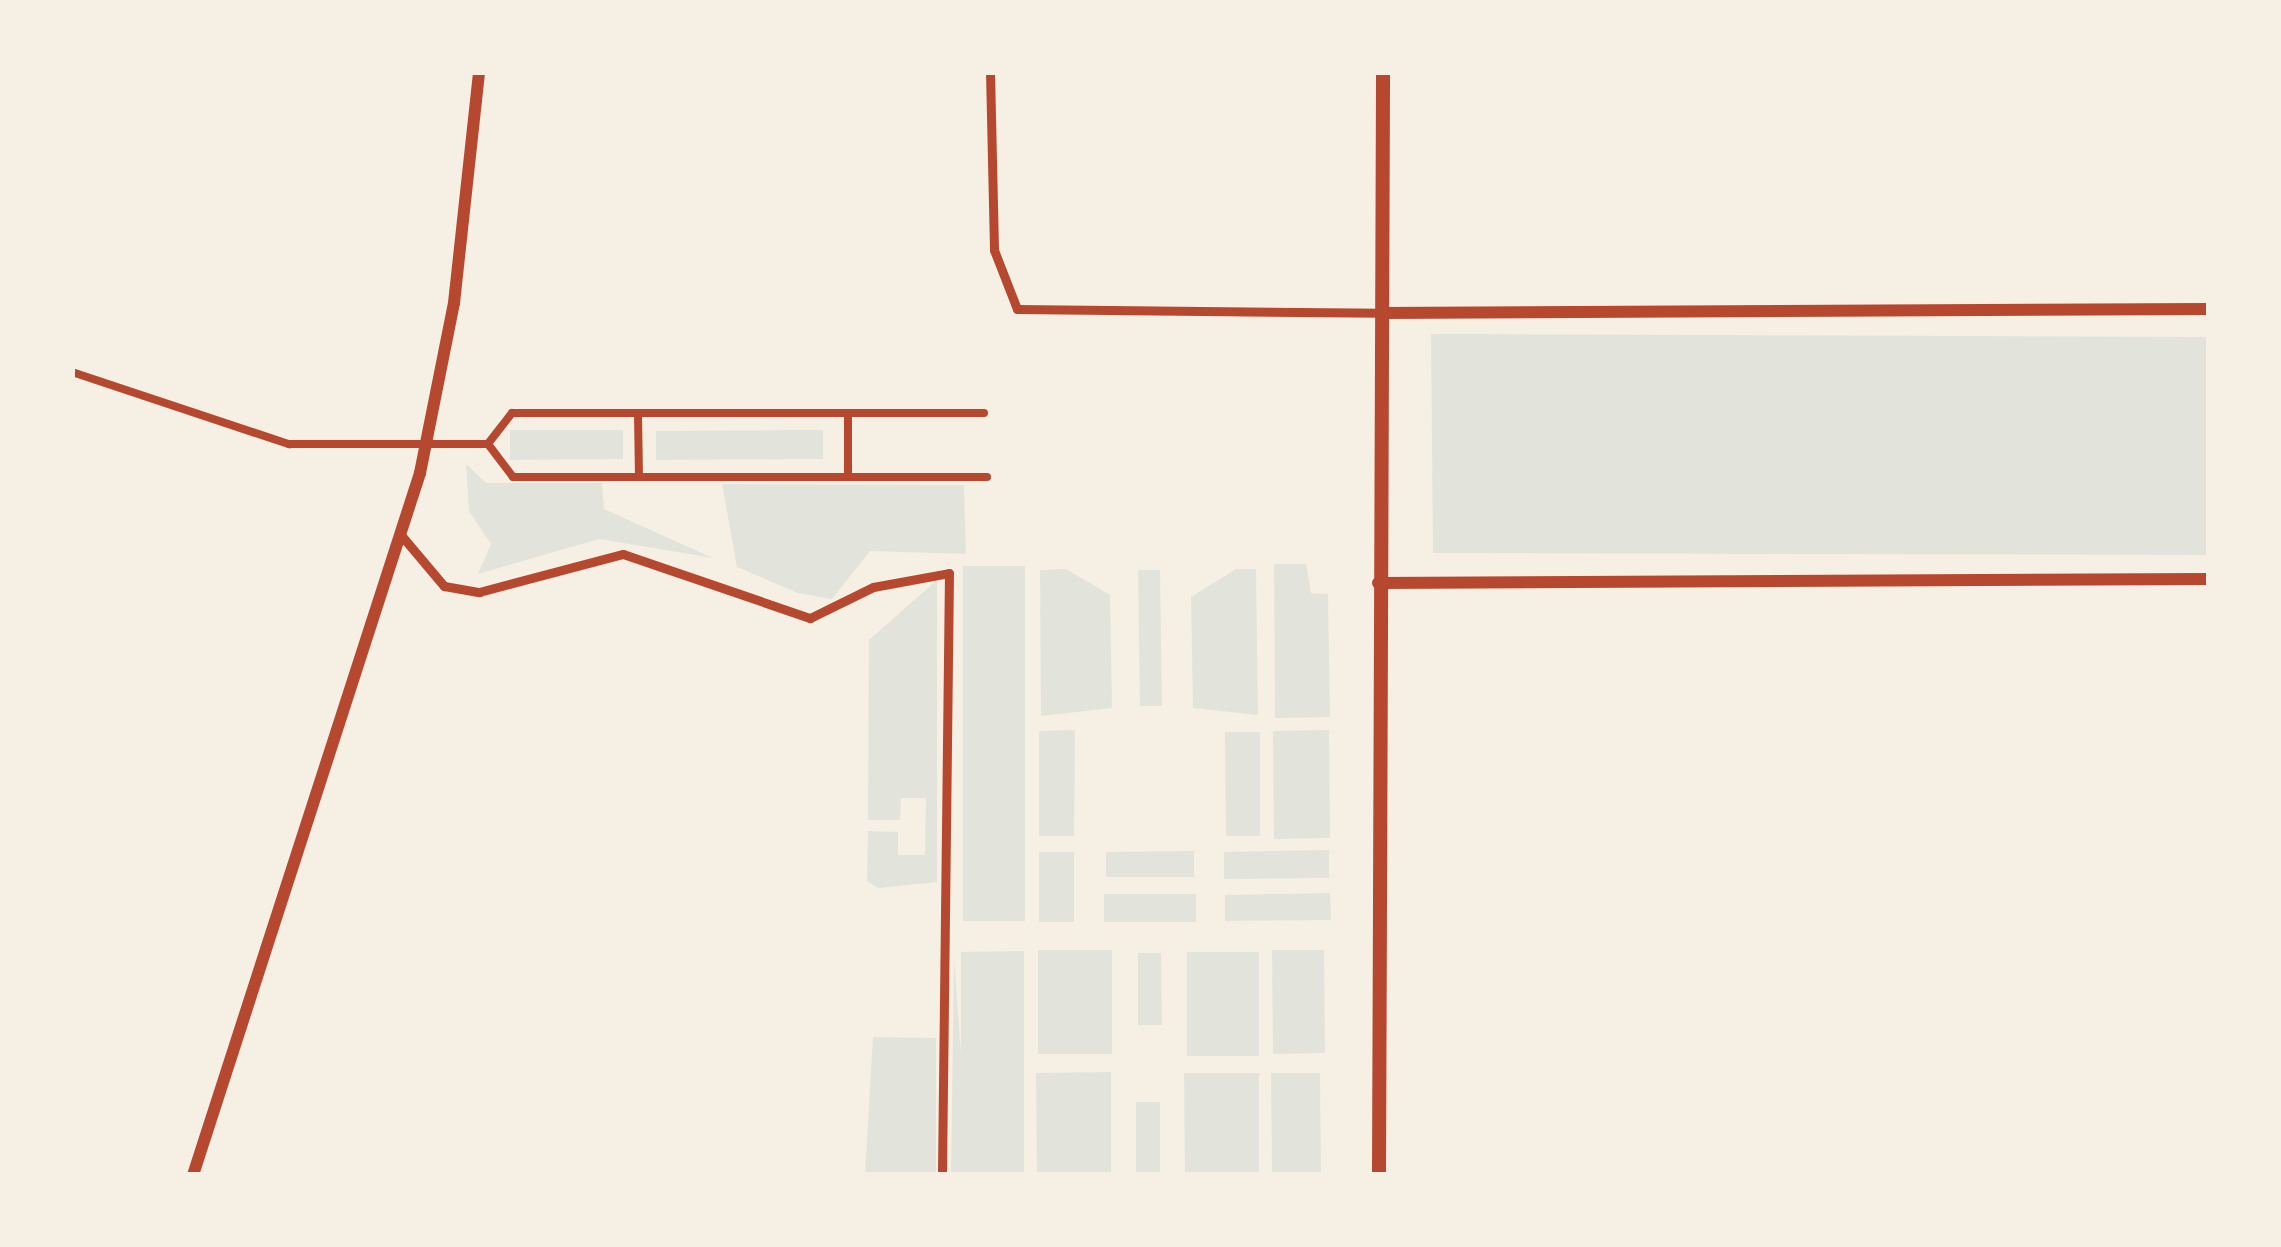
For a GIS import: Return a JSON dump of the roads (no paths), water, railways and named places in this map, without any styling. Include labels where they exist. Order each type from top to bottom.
[{"type":"main road","points":[[1379,1175],[1383,72]]},
{"type":"street","points":[[193,1175],[401,535],[454,303],[479,72]]},
{"type":"street","points":[[990,72],[995,267],[1006,298],[1033,316],[2209,309]]},
{"type":"street","points":[[72,372],[290,444],[483,444],[512,413],[984,413]]},
{"type":"street","points":[[638,414],[639,477]]},
{"type":"street","points":[[848,414],[848,477]]},
{"type":"street","points":[[483,444],[513,477],[987,477]]},
{"type":"street","points":[[401,535],[444,586],[478,592],[622,554],[809,618],[873,587],[949,573],[943,1175]]},
{"type":"street","points":[[1378,583],[2209,579]]}]
